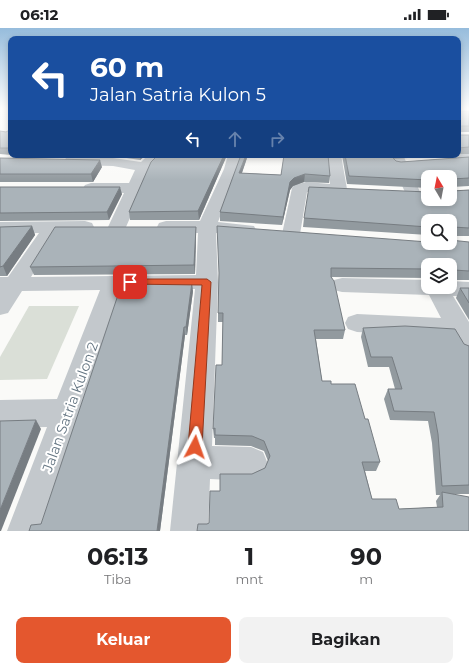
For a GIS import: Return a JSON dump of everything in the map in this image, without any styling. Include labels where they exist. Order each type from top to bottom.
[{"type":"street","points":[[132,227],[134,188],[144,167],[153,158]]},
{"type":"street","points":[[189,531],[207,282],[207,227],[234,158]]},
{"type":"street","points":[[0,228],[207,227],[284,233],[300,188],[306,187],[346,190],[335,158]]},
{"type":"street","points":[[446,160],[469,158]]},
{"type":"street","points":[[397,160],[415,163]]},
{"type":"street","points":[[397,160],[413,193]]},
{"type":"street","points":[[55,161],[113,162],[144,167]]},
{"type":"street","points":[[79,188],[134,188]]},
{"type":"street","points":[[0,307],[8,284],[52,228]]},
{"type":"street","name":"Jalan Satria Kulon 2","points":[[26,531],[69,413],[114,282]]},
{"type":"street","points":[[8,284],[207,282]]},
{"type":"street","points":[[342,285],[421,287]]},
{"type":"street","points":[[457,289],[469,290]]},
{"type":"street","points":[[440,294],[464,337]]},
{"type":"street","points":[[357,323],[464,337]]},
{"type":"street","points":[[0,414],[69,413]]},
{"type":"street","points":[[194,462],[251,464]]},
{"type":"shaded area","points":[[29,306],[79,306],[47,379],[0,380],[0,357]]},
{"type":"building","points":[[0,132],[8,132],[8,148],[0,148]]},
{"type":"building","points":[[461,135],[469,135],[469,147],[461,148]]},
{"type":"building","points":[[469,157],[469,178],[457,179],[457,170],[421,170],[421,180],[349,176],[346,158],[393,158],[396,161],[401,162]]},
{"type":"building","points":[[0,158],[100,160],[91,174],[0,174]]},
{"type":"building","points":[[155,158],[223,158],[198,211],[129,212],[151,162]]},
{"type":"building","points":[[240,158],[245,158],[239,173],[281,175],[284,158],[328,158],[330,176],[305,174],[294,178],[290,182],[283,217],[220,212]]},
{"type":"building","points":[[0,187],[120,187],[107,212],[0,213]]},
{"type":"building","points":[[309,187],[421,192],[421,206],[457,206],[457,191],[469,190],[469,228],[457,227],[457,214],[421,214],[421,226],[304,218]]},
{"type":"building","points":[[32,226],[3,266],[0,267],[0,227]]},
{"type":"building","points":[[217,226],[421,241],[421,250],[457,250],[457,241],[469,242],[469,271],[457,270],[457,258],[421,258],[421,269],[331,268],[331,277],[334,281],[345,330],[314,330],[322,381],[331,381],[331,384],[355,384],[365,419],[368,419],[380,462],[362,462],[372,499],[396,499],[399,509],[443,507],[442,492],[469,497],[469,531],[197,531],[198,524],[209,523],[210,491],[220,491],[220,474],[252,474],[265,468],[270,456],[264,441],[252,436],[215,435],[215,428],[213,429],[216,365],[222,365],[223,313],[218,313],[219,273]]},
{"type":"building","points":[[55,227],[196,227],[194,265],[30,267]]},
{"type":"building","points":[[192,282],[186,327],[184,327],[157,531],[29,531],[31,525],[41,524],[122,283]]},
{"type":"building","points":[[460,288],[469,288],[469,303]]},
{"type":"building","points":[[405,326],[455,329],[464,344],[469,346],[469,485],[442,486],[438,434],[434,412],[394,411],[388,389],[402,389],[392,357],[371,357],[363,328]]},
{"type":"building","points":[[36,420],[0,510],[0,421]]},
{"type":"route","points":[[130,282],[207,282],[195,447]]}]
